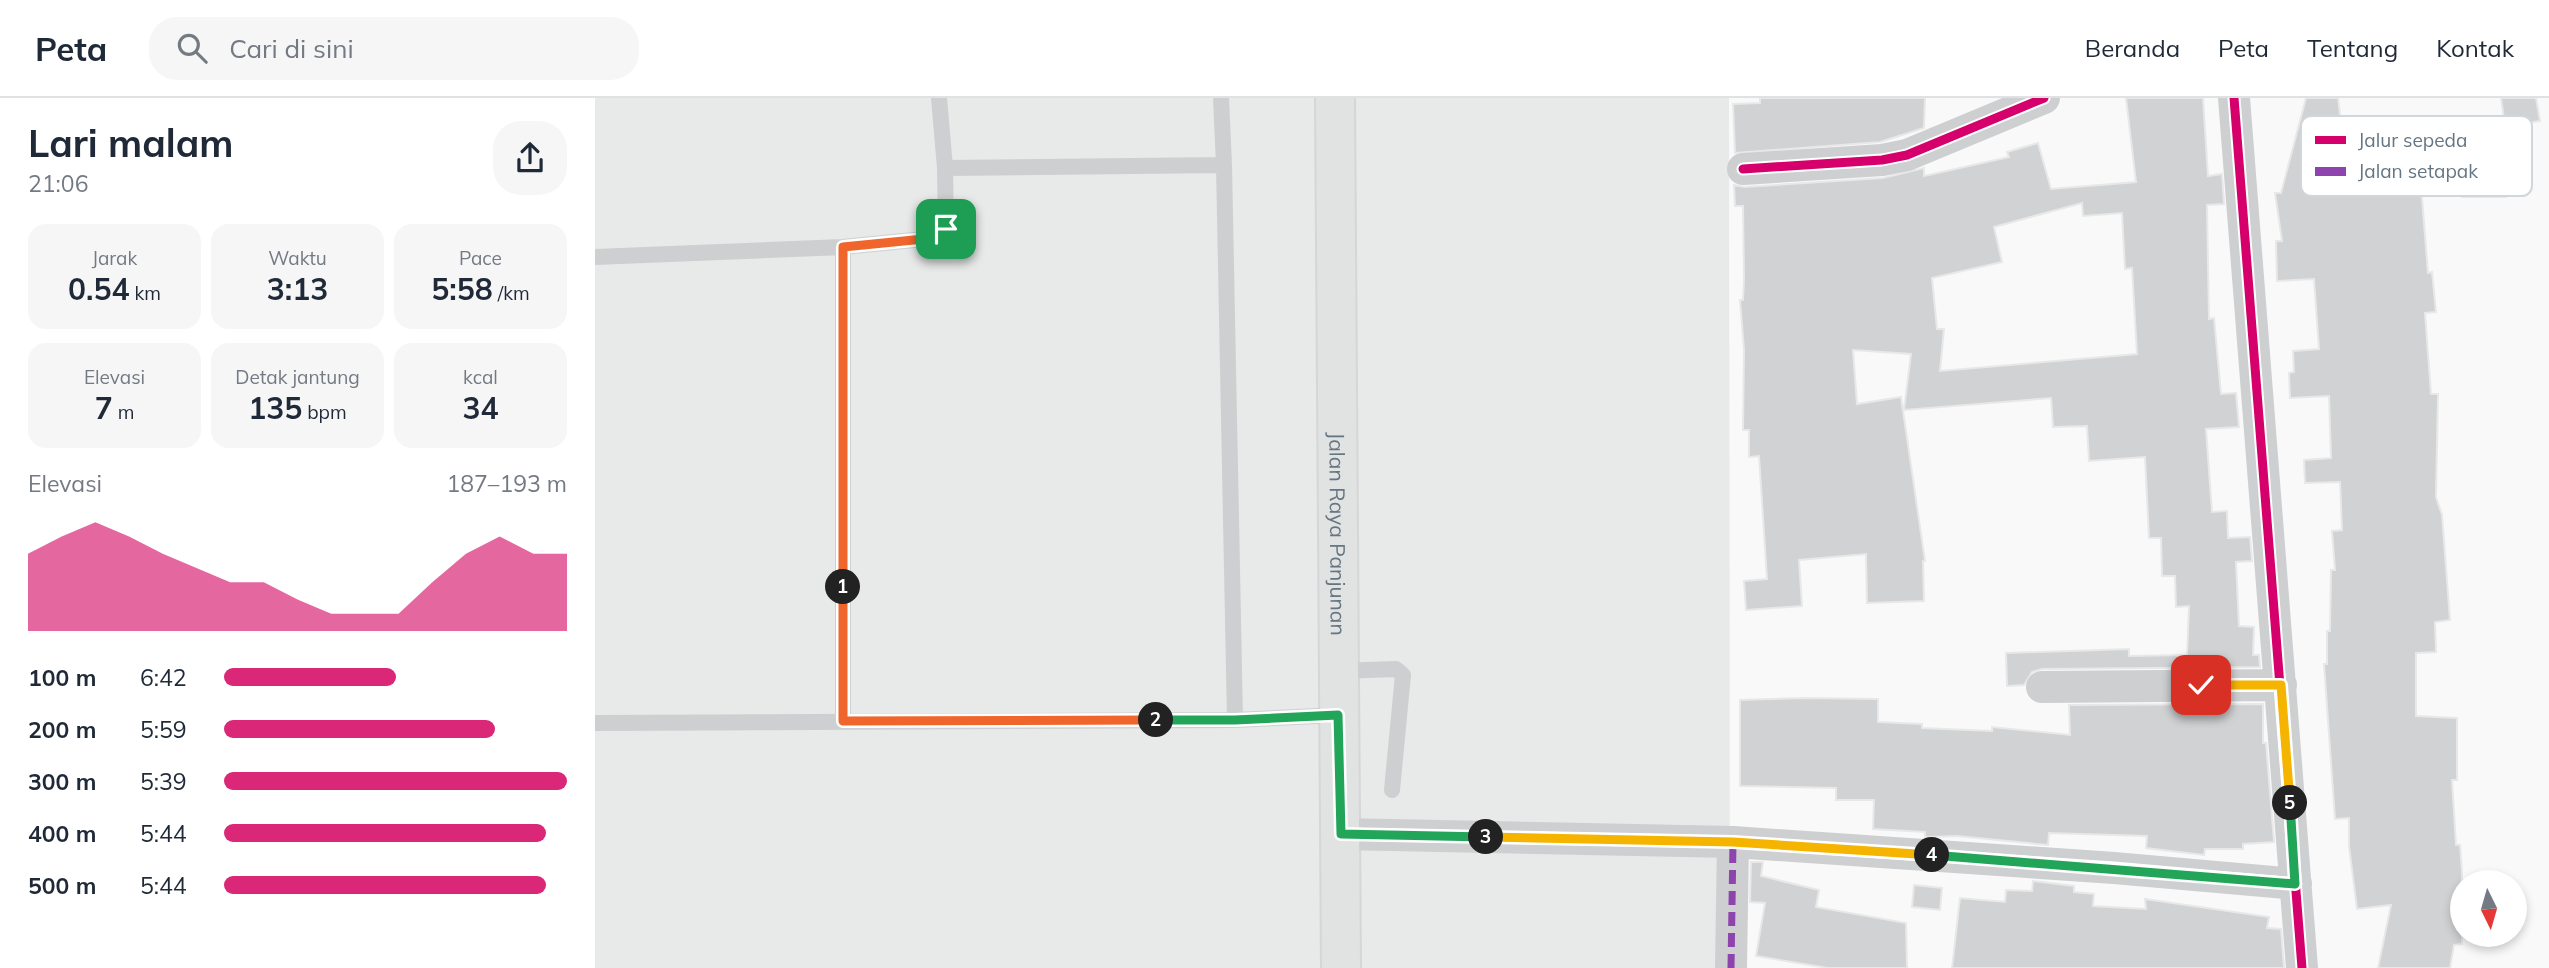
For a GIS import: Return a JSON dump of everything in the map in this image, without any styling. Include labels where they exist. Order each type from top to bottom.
[{"type":"main road","name":"Jalan Raya Panjunan","points":[[1335,98],[1338,671],[1330,715],[1341,834],[1341,968]]},
{"type":"street","points":[[1743,169],[1882,160],[1907,155],[2044,98]]},
{"type":"street","points":[[2234,98],[2302,968]]},
{"type":"street","points":[[2042,687],[2281,685]]},
{"type":"street","points":[[1341,834],[1733,842],[2114,868],[2295,884]]},
{"type":"street","points":[[1731,968],[1733,842]]},
{"type":"lane","points":[[595,257],[843,247],[934,238],[946,229],[945,168],[939,98]]},
{"type":"lane","points":[[1221,98],[1235,720]]},
{"type":"lane","points":[[945,168],[1223,165]]},
{"type":"lane","points":[[843,247],[843,721]]},
{"type":"lane","points":[[1338,671],[1396,669],[1403,675],[1392,790]]},
{"type":"lane","points":[[595,723],[1235,720],[1330,715]]},
{"type":"shaded area","points":[[595,98],[1729,98],[1730,968],[595,968]]},
{"type":"building","points":[[1760,98],[1925,98],[1924,128],[1880,142],[1735,153],[1733,104],[1760,103]]},
{"type":"building","points":[[2126,98],[2203,98],[2208,176],[2222,174],[2224,204],[2207,205],[2209,319],[2214,318],[2221,394],[2236,393],[2239,427],[2206,429],[2212,512],[2227,511],[2228,538],[2250,537],[2252,561],[2236,562],[2239,626],[2254,627],[2253,655],[2259,655],[2260,667],[2042,669],[2032,672],[2024,685],[2007,686],[2006,653],[2129,649],[2129,656],[2187,655],[2189,606],[2176,607],[2175,576],[2162,576],[2161,538],[2149,538],[2145,457],[2089,461],[2087,426],[2053,427],[2051,398],[1904,410],[1911,354],[1853,350],[1857,404],[1901,397],[1925,561],[1924,601],[1867,603],[1866,554],[1799,560],[1802,606],[1746,610],[1744,581],[1767,579],[1759,456],[1749,457],[1749,430],[1743,430],[1744,350],[1740,300],[1743,300],[1744,278],[1743,206],[1735,206],[1734,185],[1744,187],[1883,178],[1924,168],[1924,176],[2009,157],[2007,152],[2038,143],[2051,189],[2136,182]],"holes":[[[2082,203],[2083,216],[2122,213],[2125,269],[2132,268],[2137,354],[1940,371],[1944,329],[1937,329],[1932,278],[2002,262],[1994,227]]]},
{"type":"building","points":[[2306,98],[2338,98],[2340,116],[2301,116]]},
{"type":"building","points":[[2501,98],[2536,98],[2540,121],[2532,122],[2532,116],[2504,116]]},
{"type":"building","points":[[2301,117],[2301,196],[2422,198],[2428,273],[2432,272],[2436,312],[2425,313],[2431,394],[2438,394],[2436,497],[2442,515],[2450,620],[2435,622],[2436,652],[2416,653],[2416,716],[2457,718],[2457,780],[2452,780],[2456,845],[2460,845],[2462,870],[2450,870],[2450,947],[2454,947],[2450,968],[2378,968],[2391,905],[2357,909],[2349,846],[2349,818],[2335,819],[2324,664],[2327,664],[2327,631],[2330,631],[2331,570],[2335,570],[2332,531],[2342,530],[2340,482],[2305,483],[2304,460],[2331,458],[2329,396],[2290,398],[2289,373],[2294,372],[2293,351],[2319,349],[2314,279],[2277,281],[2276,241],[2282,241],[2275,193],[2281,193]]},
{"type":"building","points":[[2462,196],[2506,197],[2462,197]]},
{"type":"building","points":[[1878,699],[1878,722],[1922,724],[1922,728],[1992,731],[1992,727],[2070,735],[2069,705],[2263,704],[2263,743],[2266,743],[2274,842],[2243,844],[2243,849],[2205,849],[2204,855],[2146,848],[2147,836],[2049,833],[2048,845],[1957,836],[1925,837],[1925,832],[1873,829],[1874,800],[1836,800],[1836,788],[1740,786],[1740,700]]},
{"type":"building","points":[[1751,862],[1763,862],[1761,876],[1819,890],[1816,907],[1906,923],[1907,968],[1828,968],[1756,956],[1765,903],[1750,902]]},
{"type":"building","points":[[2033,881],[2074,886],[2074,892],[2094,894],[2093,906],[2146,909],[2145,899],[2269,917],[2267,928],[2281,929],[2284,968],[1952,968],[1960,898],[2005,902],[2006,890],[2032,891]]},
{"type":"building","points":[[1914,885],[1942,888],[1940,910],[1912,907]]},
{"type":"marked path","points":[[1731,968],[1733,842]]},
{"type":"cycle path","points":[[1743,169],[1882,160],[1907,155],[2044,98]]},
{"type":"cycle path","points":[[2234,98],[2302,968]]},
{"type":"cycle path","points":[[1341,834],[1733,842],[2114,868],[2296,884]]},
{"type":"route","points":[[946,229],[934,238],[843,247],[843,721],[1235,720],[1338,715],[1341,834],[1733,842],[2114,868],[2295,884],[2281,685],[2201,685]]}]
